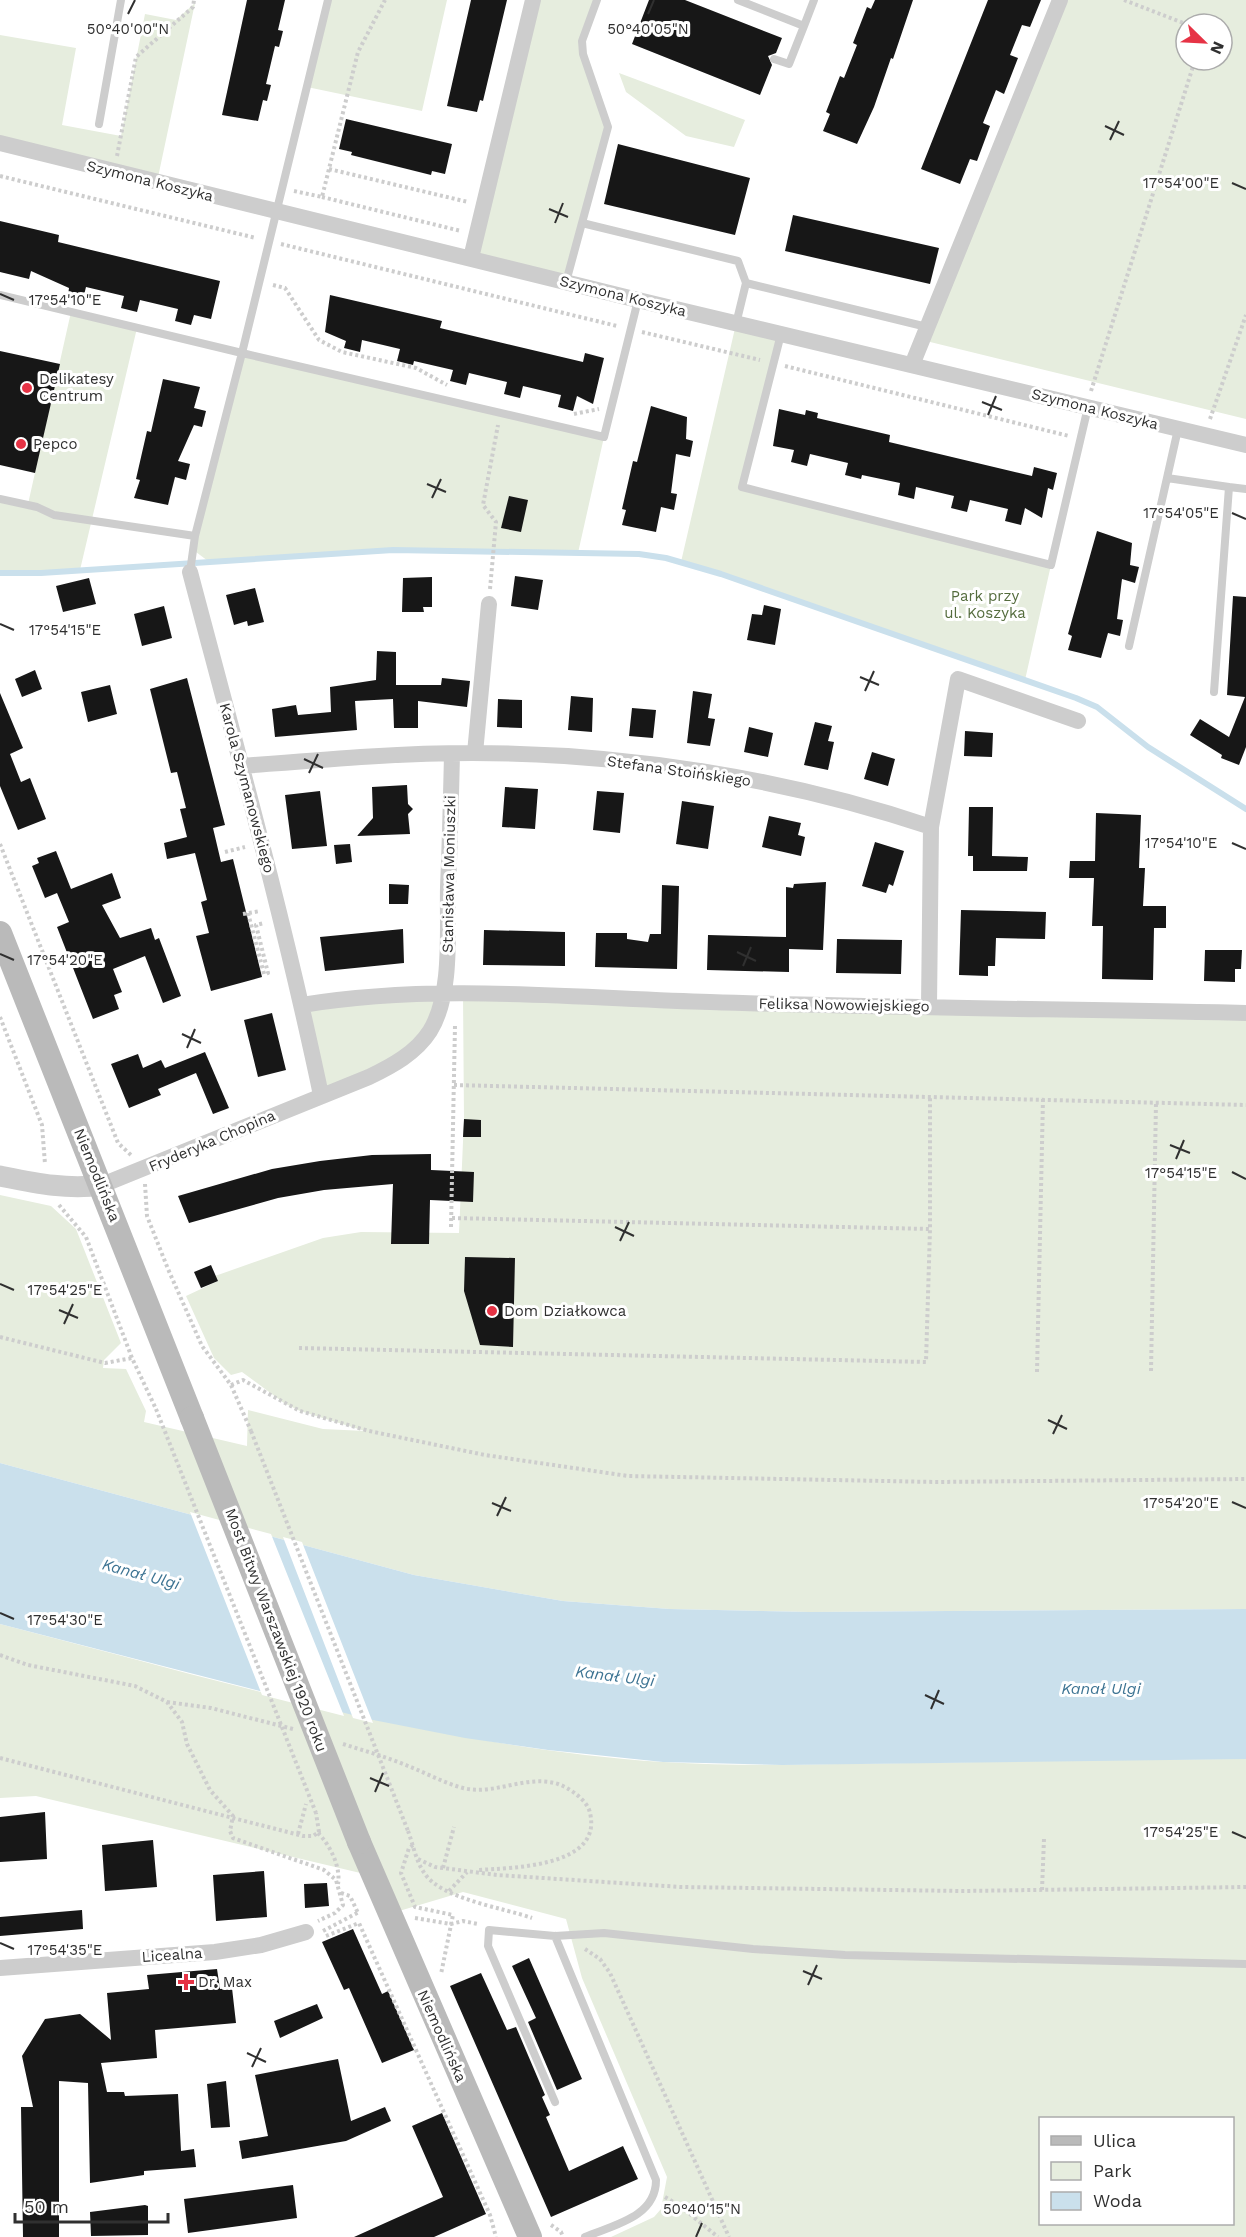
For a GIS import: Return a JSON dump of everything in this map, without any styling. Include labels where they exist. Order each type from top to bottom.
[{"type":"main road","name":"Niemodlińska","points":[[0,933],[102,1185],[192,1418]]},
{"type":"main road","name":"Most Bitwy Warszawskiej 1920 roku","points":[[192,1418],[359,1842]]},
{"type":"main road","name":"Niemodlińska","points":[[359,1842],[523,2232]]},
{"type":"street","points":[[471,258],[533,0]]},
{"type":"street","points":[[912,365],[1060,0]]},
{"type":"street","name":"Szymona Koszyka","points":[[0,143],[736,324],[1246,445]]},
{"type":"street","name":"Karola Szymanowskiego","points":[[190,572],[302,1005],[321,1095]]},
{"type":"street","points":[[475,753],[489,604]]},
{"type":"street","points":[[929,1006],[931,827],[958,679],[1078,721]]},
{"type":"street","name":"Stefana Stoińskiego","points":[[242,766],[342,758],[475,753],[585,759],[738,778],[794,789],[931,827]]},
{"type":"street","name":"Stanisława Moniuszki","points":[[321,1095],[391,1066],[412,1050],[429,1032],[449,994],[447,966],[452,754]]},
{"type":"street","name":"Feliksa Nowowiejskiego","points":[[302,1005],[366,996],[449,994],[1246,1013]]},
{"type":"street","name":"Fryderyka Chopina","points":[[102,1185],[321,1095]]},
{"type":"street","points":[[0,1176],[52,1186],[79,1188],[102,1185]]},
{"type":"street","name":"Licealna","points":[[0,1968],[215,1952],[261,1945],[312,1930]]},
{"type":"lane","points":[[99,124],[121,0]]},
{"type":"lane","points":[[190,572],[195,536],[278,211],[328,0]]},
{"type":"lane","points":[[566,282],[608,127],[584,54],[582,41],[597,0]]},
{"type":"lane","points":[[738,0],[804,26]]},
{"type":"lane","points":[[774,59],[789,64],[814,0]]},
{"type":"lane","points":[[582,223],[738,261],[746,283],[736,324]]},
{"type":"lane","points":[[746,283],[927,327]]},
{"type":"lane","points":[[0,295],[604,437],[638,300]]},
{"type":"lane","points":[[782,334],[742,487],[1051,565],[1087,407]]},
{"type":"lane","points":[[1129,646],[1178,429]]},
{"type":"lane","points":[[1167,478],[1246,489]]},
{"type":"lane","points":[[1214,692],[1229,487]]},
{"type":"lane","points":[[0,499],[37,507],[54,515],[195,536]]},
{"type":"lane","points":[[555,2102],[488,1946],[489,1930],[555,1936],[604,1933],[753,1949],[933,1958],[1246,1964]]},
{"type":"lane","points":[[555,1936],[654,2171],[656,2193],[647,2207],[638,2214],[585,2237]]},
{"type":"path","points":[[116,160],[136,57],[193,7],[195,0]]},
{"type":"path","points":[[322,197],[358,52],[385,0]]},
{"type":"path","points":[[1124,0],[1174,19]]},
{"type":"path","points":[[1087,407],[1191,72]]},
{"type":"path","points":[[329,170],[472,203]]},
{"type":"path","points":[[0,176],[1080,439]]},
{"type":"path","points":[[283,189],[433,225]]},
{"type":"path","points":[[260,282],[285,288],[319,340],[342,352],[416,368],[452,387]]},
{"type":"path","points":[[1205,435],[1246,315]]},
{"type":"path","points":[[563,412],[575,414],[613,403]]},
{"type":"path","points":[[492,565],[496,522],[483,505],[500,413]]},
{"type":"path","points":[[225,852],[249,849],[246,836]]},
{"type":"path","points":[[0,844],[118,1143],[131,1155],[145,1185],[147,1216],[168,1269],[205,1352],[231,1385],[251,1431],[418,1859],[429,1880],[449,1891],[536,1920]]},
{"type":"path","points":[[261,900],[269,934]]},
{"type":"path","points":[[256,925],[268,973],[264,974],[245,914],[260,911]]},
{"type":"path","points":[[449,994],[454,1086],[451,1227]]},
{"type":"path","points":[[0,1017],[42,1125],[44,1157],[59,1207],[86,1237],[132,1358],[156,1409],[321,1828],[318,1833],[308,1837],[0,1758]]},
{"type":"path","points":[[454,1086],[1246,1105]]},
{"type":"path","points":[[298,1348],[926,1362],[930,1229],[930,1097]]},
{"type":"path","points":[[1037,1372],[1042,1099]]},
{"type":"path","points":[[1151,1371],[1156,1103]]},
{"type":"path","points":[[131,1155],[142,1150]]},
{"type":"path","points":[[452,1218],[930,1229]]},
{"type":"path","points":[[0,1337],[105,1363],[132,1358]]},
{"type":"path","points":[[231,1385],[243,1380],[300,1411],[369,1431],[485,1455],[628,1476],[936,1482],[1246,1479]]},
{"type":"path","points":[[0,1656],[28,1665],[135,1686],[167,1702],[211,1707],[298,1731]]},
{"type":"path","points":[[167,1702],[182,1722],[187,1744],[210,1790],[233,1816]]},
{"type":"path","points":[[341,1743],[464,1789],[495,1788],[519,1781],[557,1784],[574,1794],[589,1807],[593,1825],[590,1838],[577,1852],[561,1858],[468,1871],[449,1891]]},
{"type":"path","points":[[298,1834],[306,1804]]},
{"type":"path","points":[[233,1816],[230,1831],[233,1838],[324,1870],[334,1876],[344,1900],[341,1908],[312,1930]]},
{"type":"path","points":[[443,1868],[454,1827]]},
{"type":"path","points":[[318,1833],[327,1841],[338,1872],[338,1884]]},
{"type":"path","points":[[1042,1890],[1044,1839]]},
{"type":"path","points":[[413,1845],[408,1848],[401,1873],[415,1907],[453,1915],[440,1971],[445,1982]]},
{"type":"path","points":[[418,1859],[428,1865],[468,1871],[681,1887],[1042,1890],[1246,1887]]},
{"type":"path","points":[[312,1930],[358,1912],[351,1896],[341,1893]]},
{"type":"path","points":[[415,1918],[451,1924],[463,1921],[481,1925],[489,1930]]},
{"type":"path","points":[[326,1936],[359,1923],[485,2205],[496,2237]]},
{"type":"path","points":[[566,1936],[600,1959],[610,1972],[729,2237]]},
{"type":"path","points":[[656,2193],[680,2205],[718,2237]]},
{"type":"path","points":[[547,2216],[551,2227],[561,2232],[563,2237]]},
{"type":"green space","points":[[328,0],[447,0],[422,111],[307,87]]},
{"type":"green space","points":[[533,0],[597,0],[582,41],[608,127],[566,282],[471,258]]},
{"type":"green space","points":[[1060,0],[1246,0],[1246,419],[922,340]]},
{"type":"green space","points":[[195,3],[157,182],[0,143],[0,35],[76,48],[62,125],[121,136],[145,14],[176,20]]},
{"type":"green space","points":[[619,73],[745,120],[734,147],[686,136],[626,92]]},
{"type":"green space","points":[[71,312],[137,328],[80,570],[0,573],[0,499],[28,504]]},
{"type":"green space","name":"Park przy ul. Koszyka","points":[[736,324],[781,334],[743,487],[1051,565],[1025,680],[783,595],[681,562]]},
{"type":"green space","points":[[242,353],[604,437],[578,553],[393,550],[208,561],[192,549]]},
{"type":"green space","points":[[442,994],[413,1051],[321,1095],[302,1005]]},
{"type":"green space","points":[[463,995],[1246,1013],[1246,1609],[810,1612],[670,1609],[563,1601],[414,1575],[0,1463],[0,1195],[51,1206],[76,1229],[121,1343],[104,1360],[103,1368],[126,1369],[146,1411],[144,1422],[247,1446],[248,1410],[323,1429],[365,1431],[300,1411],[284,1403],[242,1372],[231,1375],[214,1358],[186,1296],[218,1281],[215,1276],[323,1238],[361,1232],[459,1233],[464,1119]]},
{"type":"green space","points":[[0,1624],[246,1688],[411,1727],[578,1754],[694,1764],[756,1765],[1246,1759],[1246,2237],[611,2237],[654,2217],[661,2209],[667,2177],[582,1978],[566,1919],[463,1892],[389,1914],[373,1876],[36,1796],[0,1798]]},
{"type":"water","name":"Kanał Ulgi","points":[[0,1463],[414,1575],[563,1601],[670,1609],[810,1612],[1246,1609],[1246,1759],[782,1765],[663,1762],[548,1750],[465,1738],[368,1719],[0,1624]]},
{"type":"pier","points":[[190,1512],[271,1534],[344,1716],[262,1695]]},
{"type":"pier","points":[[283,1537],[302,1542],[373,1723],[353,1718]]},
{"type":"building","points":[[247,0],[285,0],[278,30],[283,31],[279,47],[275,46],[266,84],[271,85],[267,101],[263,100],[258,121],[222,115]]},
{"type":"building","points":[[471,0],[507,0],[483,101],[480,100],[477,112],[447,106]]},
{"type":"building","points":[[649,0],[685,0],[782,38],[776,53],[768,56],[772,65],[760,95],[632,44]]},
{"type":"building","points":[[875,0],[913,0],[893,59],[891,58],[874,107],[857,144],[823,131],[830,114],[826,112],[840,76],[844,78],[857,45],[853,43],[867,7],[871,9]]},
{"type":"building","points":[[988,0],[1041,0],[1030,27],[1022,25],[1010,55],[1018,58],[1004,94],[996,90],[983,123],[990,126],[977,161],[970,159],[960,184],[921,169]]},
{"type":"building","points":[[346,119],[452,144],[445,174],[432,171],[431,175],[351,155],[352,152],[339,149]]},
{"type":"building","points":[[618,144],[750,178],[735,235],[604,204]]},
{"type":"building","points":[[793,215],[939,248],[930,284],[785,251]]},
{"type":"building","points":[[0,221],[59,235],[58,242],[220,281],[211,319],[194,315],[191,325],[175,321],[178,309],[140,300],[137,312],[121,308],[124,296],[86,287],[83,299],[68,295],[69,288],[31,271],[29,279],[0,272]]},
{"type":"building","points":[[330,295],[442,321],[440,328],[583,362],[585,353],[604,358],[593,404],[577,396],[573,411],[558,407],[561,395],[523,386],[520,398],[504,394],[507,382],[469,373],[466,385],[450,381],[453,370],[414,361],[413,365],[397,361],[400,349],[362,340],[360,352],[344,348],[346,341],[325,332]]},
{"type":"building","name":"Delikatesy Centrum","points":[[0,351],[60,364],[35,473],[0,465]]},
{"type":"building","points":[[163,379],[200,387],[194,408],[206,411],[202,427],[194,425],[178,461],[190,464],[186,480],[175,477],[168,505],[134,498],[140,480],[136,479],[147,431],[151,432]]},
{"type":"building","points":[[651,406],[687,417],[686,439],[693,441],[690,457],[676,454],[671,493],[677,494],[674,510],[661,507],[656,532],[622,525],[626,510],[622,509],[633,461],[637,462]]},
{"type":"building","points":[[779,409],[805,415],[806,410],[818,413],[817,418],[890,435],[889,442],[1032,476],[1034,467],[1057,473],[1053,490],[1048,488],[1042,518],[1025,508],[1021,525],[1005,521],[1008,509],[970,500],[967,512],[951,508],[954,496],[916,487],[914,499],[898,495],[900,483],[862,475],[861,479],[845,475],[848,463],[810,454],[807,466],[791,462],[794,450],[773,446]]},
{"type":"building","points":[[509,496],[528,500],[521,532],[501,528]]},
{"type":"building","points":[[1097,531],[1132,543],[1130,565],[1139,567],[1135,583],[1122,579],[1117,619],[1123,620],[1120,636],[1108,633],[1101,658],[1068,650],[1072,636],[1068,634]]},
{"type":"building","points":[[515,576],[543,580],[538,610],[511,606]]},
{"type":"building","points":[[432,577],[432,607],[423,607],[424,612],[402,612],[403,578]]},
{"type":"building","points":[[89,578],[96,604],[63,612],[56,586]]},
{"type":"building","points":[[255,588],[264,622],[248,626],[247,621],[234,625],[226,595]]},
{"type":"building","points":[[1233,596],[1246,597],[1246,747],[1239,765],[1221,758],[1222,755],[1190,735],[1200,719],[1229,737],[1245,697],[1227,695]]},
{"type":"building","points":[[764,605],[781,609],[775,645],[747,640],[752,614],[762,615]]},
{"type":"building","points":[[164,606],[172,638],[142,646],[134,614]]},
{"type":"building","points":[[377,651],[396,652],[396,685],[441,685],[442,678],[470,681],[467,707],[418,701],[418,728],[394,728],[393,699],[355,701],[357,730],[275,737],[272,709],[296,705],[298,715],[331,712],[330,687],[376,680]]},
{"type":"building","points":[[35,670],[42,689],[22,697],[15,679]]},
{"type":"building","points":[[187,678],[225,825],[213,828],[221,862],[233,859],[262,977],[211,991],[196,936],[209,933],[201,902],[207,900],[195,853],[167,859],[164,843],[187,837],[180,809],[186,808],[177,772],[171,773],[150,689]]},
{"type":"building","points":[[110,685],[117,714],[88,722],[81,692]]},
{"type":"building","points":[[693,691],[712,694],[708,718],[715,719],[710,746],[687,743]]},
{"type":"building","points":[[0,693],[23,748],[10,754],[21,782],[30,778],[46,819],[18,830],[0,786]]},
{"type":"building","points":[[571,696],[593,698],[592,732],[568,730]]},
{"type":"building","points":[[498,699],[522,700],[522,728],[497,727]]},
{"type":"building","points":[[632,708],[656,710],[653,738],[629,736]]},
{"type":"building","points":[[815,722],[832,726],[828,741],[834,742],[828,770],[804,765]]},
{"type":"building","points":[[749,727],[773,733],[768,757],[744,752]]},
{"type":"building","points":[[965,731],[993,733],[992,757],[964,756]]},
{"type":"building","points":[[872,752],[895,759],[888,786],[864,779]]},
{"type":"building","points":[[407,785],[408,804],[413,809],[408,814],[410,834],[357,836],[373,818],[372,787]]},
{"type":"building","points":[[505,787],[538,789],[535,829],[502,827]]},
{"type":"building","points":[[320,791],[327,846],[292,849],[285,795]]},
{"type":"building","points":[[597,791],[624,793],[620,833],[593,830]]},
{"type":"building","points":[[682,801],[714,806],[708,849],[676,844]]},
{"type":"building","points":[[969,807],[993,807],[992,856],[1028,857],[1027,871],[973,871],[973,856],[968,856]]},
{"type":"building","points":[[1096,813],[1141,815],[1139,868],[1145,868],[1143,906],[1166,906],[1166,928],[1154,928],[1153,980],[1102,979],[1103,926],[1092,926],[1094,878],[1069,878],[1070,861],[1095,861]]},
{"type":"building","points":[[769,816],[801,823],[798,835],[805,837],[801,856],[762,847]]},
{"type":"building","points":[[875,842],[904,851],[893,886],[889,884],[886,893],[862,886]]},
{"type":"building","points":[[350,844],[352,862],[336,864],[334,845]]},
{"type":"building","points":[[56,851],[71,889],[112,873],[121,898],[102,905],[120,938],[151,928],[155,940],[159,938],[181,996],[163,1003],[145,956],[113,969],[122,992],[114,995],[119,1009],[93,1019],[57,927],[69,922],[57,893],[45,898],[32,866],[39,863],[37,858]]},
{"type":"building","points":[[826,882],[823,950],[789,949],[789,972],[707,970],[708,935],[786,937],[786,887],[793,888],[794,884]]},
{"type":"building","points":[[389,884],[409,885],[408,904],[389,904]]},
{"type":"building","points":[[662,885],[679,886],[677,969],[595,967],[596,933],[627,933],[627,939],[648,942],[650,934],[661,934]]},
{"type":"building","points":[[961,910],[1046,912],[1045,939],[996,938],[995,966],[988,966],[988,976],[959,975]]},
{"type":"building","points":[[403,929],[404,963],[325,971],[320,937]]},
{"type":"building","points":[[484,930],[565,932],[565,966],[483,965]]},
{"type":"building","points":[[837,939],[902,940],[901,974],[836,973]]},
{"type":"building","points":[[1205,950],[1242,950],[1241,969],[1235,969],[1235,982],[1204,981]]},
{"type":"building","points":[[272,1013],[286,1070],[258,1077],[244,1020]]},
{"type":"building","points":[[205,1052],[229,1108],[213,1114],[196,1073],[158,1089],[161,1095],[129,1108],[111,1064],[138,1054],[143,1068],[161,1060],[165,1068]]},
{"type":"building","points":[[464,1119],[481,1120],[481,1137],[463,1137]]},
{"type":"building","points":[[431,1154],[431,1170],[474,1172],[473,1202],[430,1200],[429,1244],[391,1244],[393,1184],[324,1190],[278,1198],[189,1223],[178,1196],[272,1169],[320,1161],[372,1155]]},
{"type":"building","name":"Dom Działkowca","points":[[465,1257],[515,1258],[513,1347],[480,1345],[464,1291]]},
{"type":"building","points":[[211,1265],[218,1281],[201,1288],[194,1272]]},
{"type":"building","points":[[45,1812],[47,1859],[0,1862],[0,1817]]},
{"type":"building","points":[[153,1840],[157,1887],[105,1891],[102,1845]]},
{"type":"building","points":[[264,1871],[267,1917],[216,1921],[213,1875]]},
{"type":"building","points":[[327,1883],[329,1906],[305,1908],[304,1884]]},
{"type":"building","points":[[82,1910],[83,1929],[0,1936],[0,1917]]},
{"type":"building","points":[[353,1929],[382,1994],[388,1991],[414,2050],[382,2063],[349,1988],[344,1990],[322,1942]]},
{"type":"building","points":[[529,1958],[582,2079],[557,2090],[528,2022],[536,2018],[512,1966]]},
{"type":"building","points":[[217,1969],[220,1989],[232,1988],[236,2023],[155,2030],[157,2058],[101,2063],[107,2092],[124,2092],[125,2096],[178,2094],[181,2151],[194,2149],[196,2167],[144,2171],[144,2175],[90,2183],[88,2083],[59,2081],[59,2237],[23,2237],[21,2107],[33,2107],[22,2056],[45,2019],[80,2014],[111,2040],[107,1993],[149,1989],[147,1975]]},
{"type":"building","points":[[481,1973],[507,2030],[516,2027],[545,2095],[542,2097],[550,2115],[546,2117],[569,2171],[623,2146],[638,2179],[551,2217],[450,1986]]},
{"type":"building","points":[[317,2004],[323,2018],[280,2038],[274,2021]]},
{"type":"building","points":[[338,2059],[351,2121],[385,2107],[391,2121],[346,2141],[242,2159],[239,2141],[268,2136],[255,2075]]},
{"type":"building","points":[[226,2081],[230,2127],[211,2128],[207,2084]]},
{"type":"building","points":[[442,2113],[486,2214],[434,2237],[354,2237],[443,2197],[412,2126]]},
{"type":"building","points":[[293,2185],[297,2218],[188,2233],[184,2199]]},
{"type":"building","points":[[148,2206],[148,2235],[91,2236],[90,2212]]},
{"type":"waterway","points":[[0,573],[41,573],[393,550],[639,554],[666,558],[721,574],[1097,707],[1148,747],[1246,809]]},
{"type":"place","name":"Delikatesy Centrum","points":[[27,388]]},
{"type":"place","name":"Pepco","points":[[21,444]]},
{"type":"place","name":"Dom Działkowca","points":[[492,1311]]},
{"type":"place","name":"Dr. Max","points":[[186,1982]]}]
